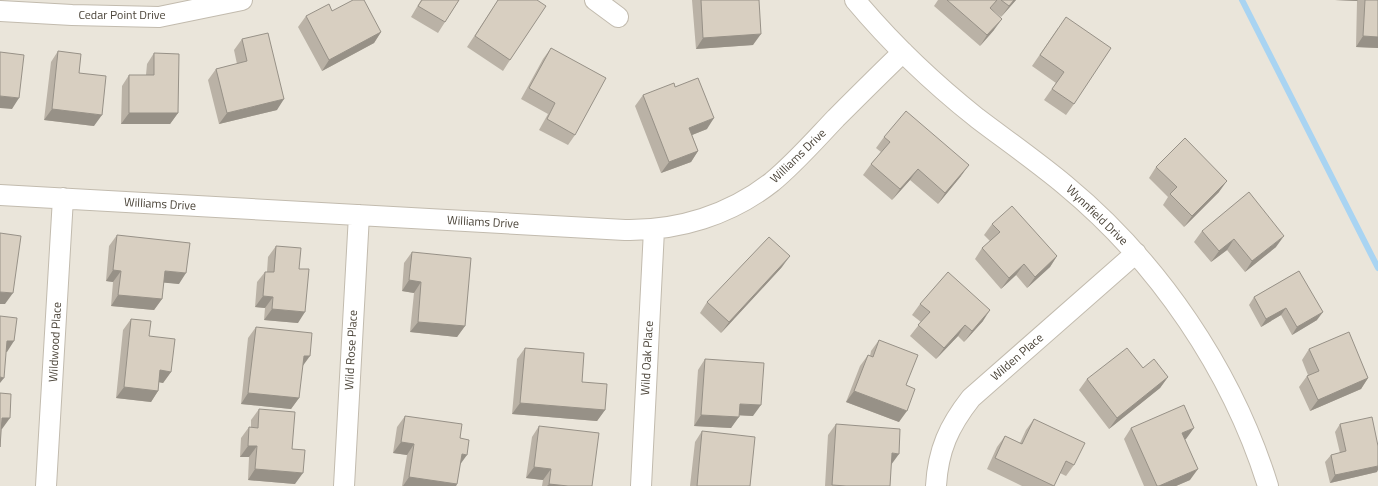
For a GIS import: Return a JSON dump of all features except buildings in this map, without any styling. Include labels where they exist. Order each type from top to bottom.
[{"type":"street","name":"Cedar Point Drive","points":[[0,12],[159,17],[242,0]]},
{"type":"street","points":[[594,0],[618,17]]},
{"type":"street","name":"Wynnfield Drive","points":[[855,0],[903,52],[947,93],[1065,184],[1096,212],[1136,253],[1187,320],[1216,368],[1245,424],[1268,486]]},
{"type":"street","name":"Williams Drive","points":[[0,195],[625,230],[654,230],[684,224],[714,215],[740,204],[762,189],[773,181],[797,158],[903,52]]},
{"type":"street","name":"Wildwood Place","points":[[46,486],[63,198]]},
{"type":"street","name":"Wild Rose Place","points":[[344,486],[359,215]]},
{"type":"street","name":"Wild Oak Place","points":[[640,486],[654,230]]},
{"type":"street","name":"Wilden Place","points":[[936,486],[936,477],[943,444],[957,416],[970,398],[1136,253]]},
{"type":"shaded area","points":[[0,0],[1378,0],[1378,486],[0,486]]},
{"type":"waterway","points":[[1242,0],[1378,268]]}]
